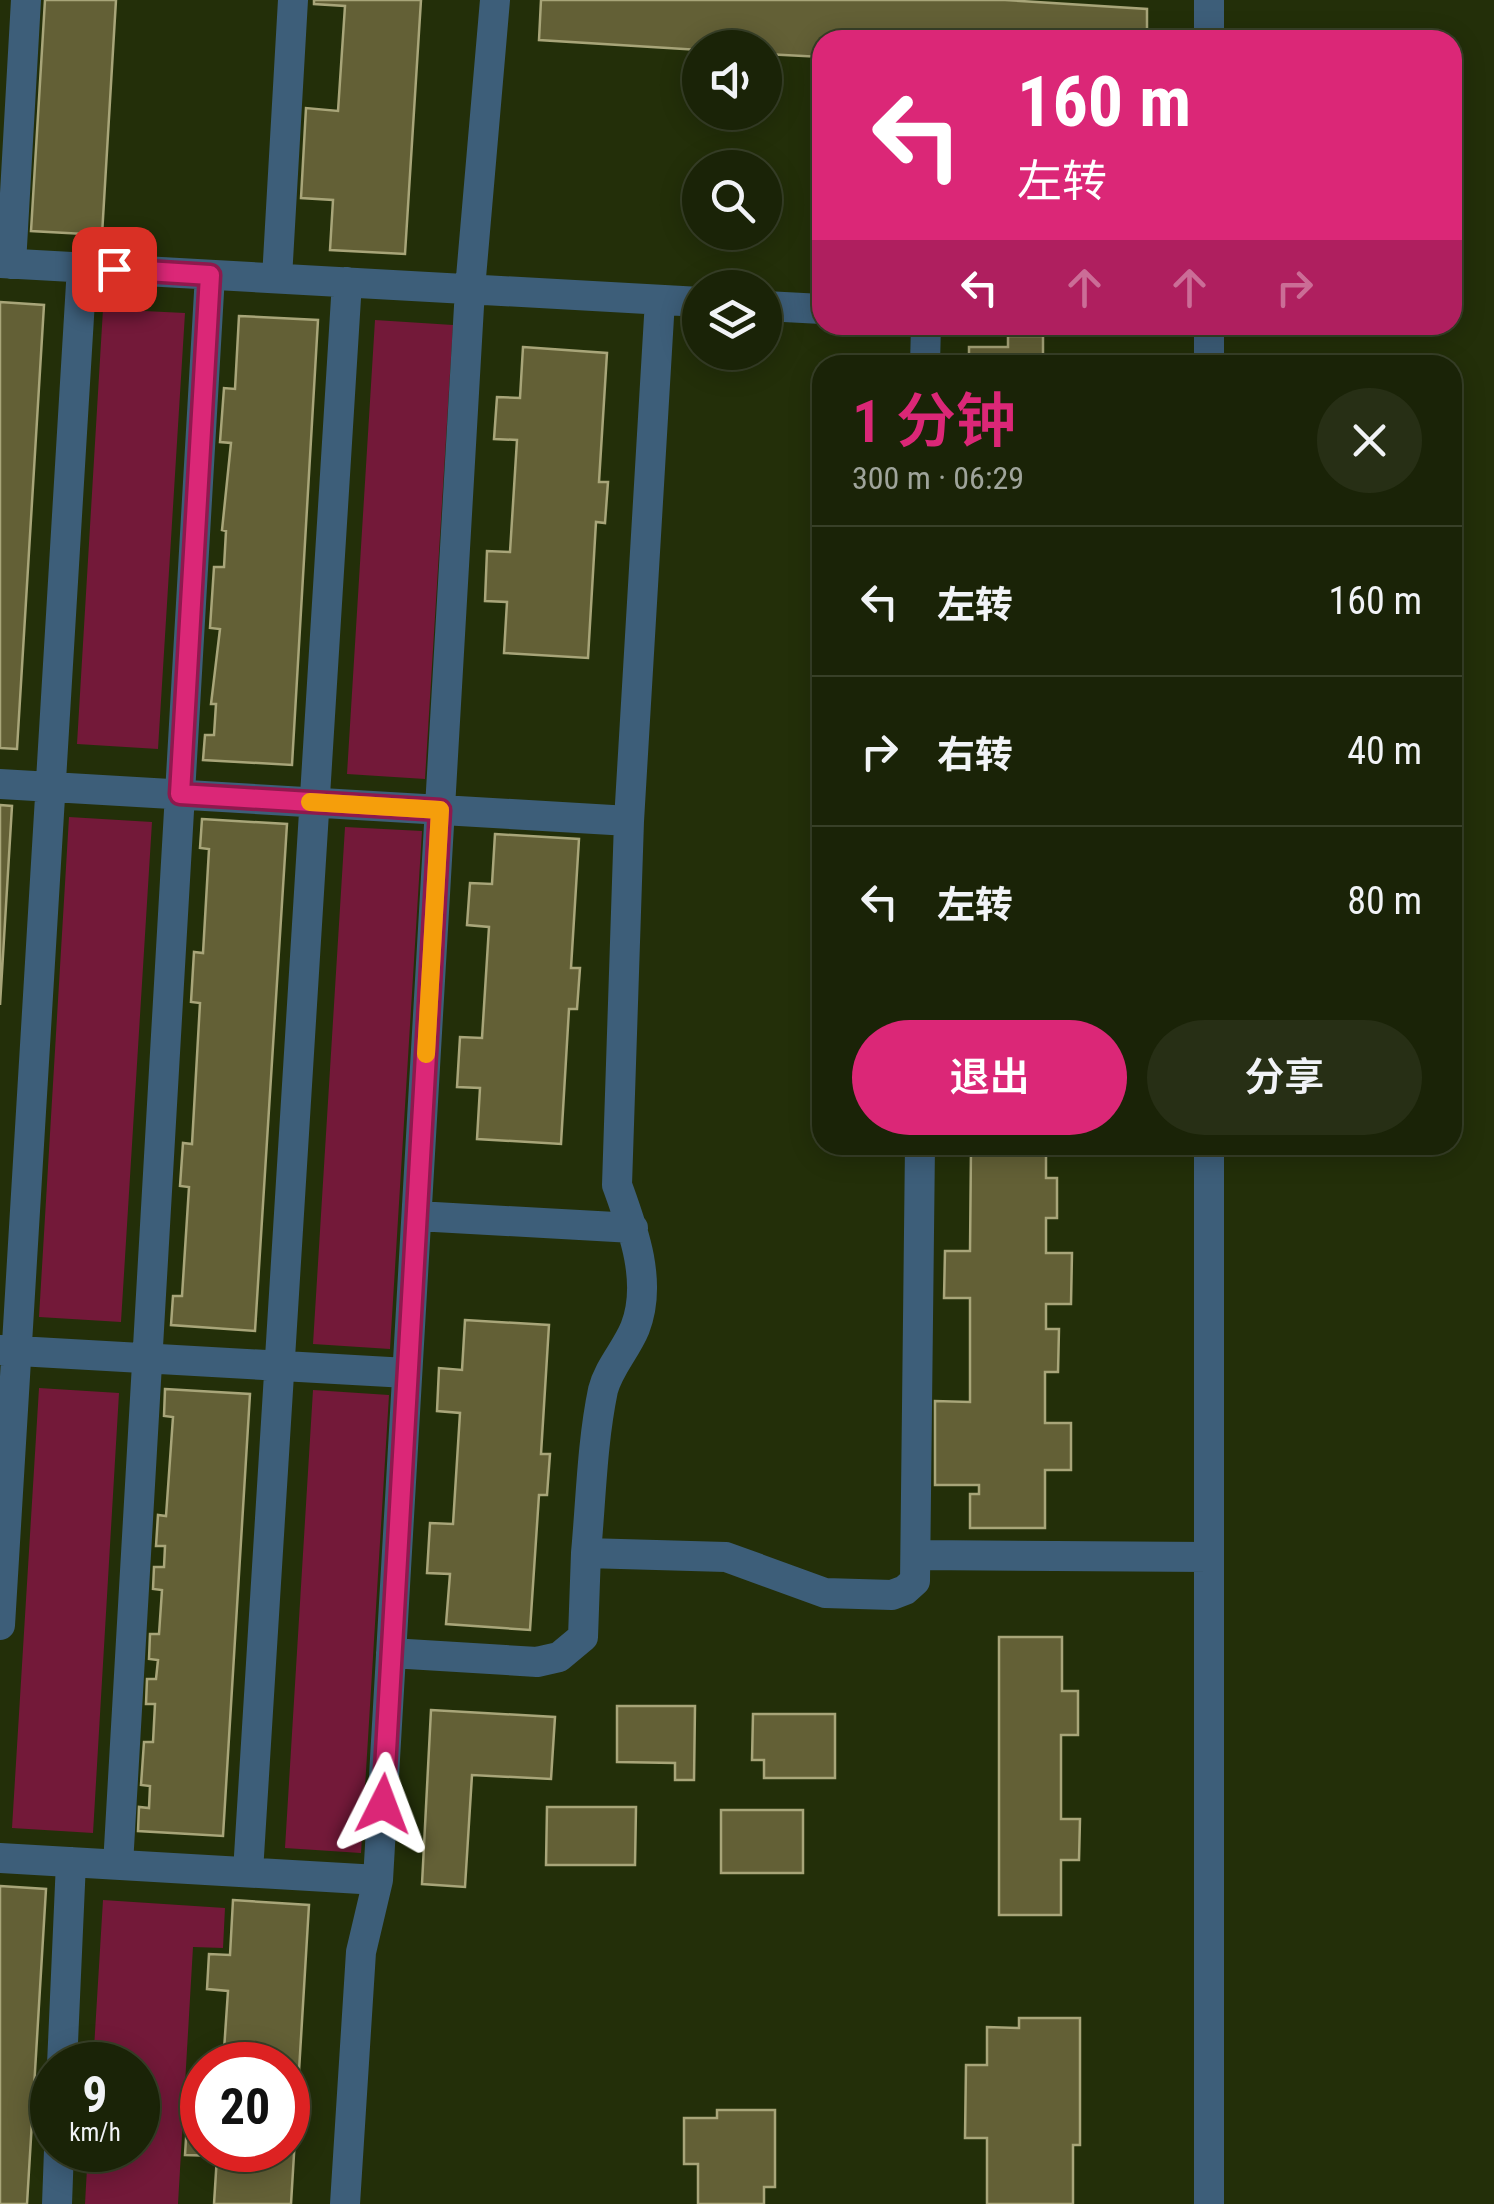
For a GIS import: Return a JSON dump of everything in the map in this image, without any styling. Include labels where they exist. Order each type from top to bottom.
[{"type":"street","points":[[26,0],[5,263],[682,301]]},
{"type":"street","points":[[277,278],[293,0]]},
{"type":"street","points":[[345,2204],[361,1952],[378,1880],[470,289],[495,0]]},
{"type":"street","points":[[1209,0],[1209,30]]},
{"type":"street","points":[[0,1625],[8,1350],[50,787],[82,268]]},
{"type":"street","points":[[118,1865],[210,275]]},
{"type":"street","points":[[248,1872],[347,282]]},
{"type":"street","points":[[391,1653],[537,1662],[560,1657],[583,1637],[586,1553],[605,1384],[636,1326],[640,1304],[642,1269],[618,1184],[630,821],[660,300]]},
{"type":"street","points":[[782,307],[812,308]]},
{"type":"street","points":[[0,784],[630,821]]},
{"type":"street","points":[[586,1553],[726,1558],[824,1594],[892,1594],[915,1581],[920,1155]]},
{"type":"street","points":[[1209,1155],[1209,2204]]},
{"type":"street","points":[[417,1216],[633,1228]]},
{"type":"street","points":[[8,1350],[408,1374]]},
{"type":"street","points":[[916,1555],[1209,1558]]},
{"type":"street","points":[[0,1858],[378,1880]]},
{"type":"street","points":[[63,2042],[71,1862]]},
{"type":"street","points":[[56,2204],[58,2172]]},
{"type":"shaded area","points":[[103,309],[185,313],[158,749],[77,744]]},
{"type":"shaded area","points":[[375,320],[453,325],[425,779],[347,774]]},
{"type":"shaded area","points":[[69,817],[152,822],[121,1322],[39,1317]]},
{"type":"shaded area","points":[[345,827],[422,831],[390,1349],[313,1344]]},
{"type":"shaded area","points":[[39,1388],[119,1393],[93,1833],[12,1828]]},
{"type":"shaded area","points":[[313,1390],[389,1395],[361,1853],[285,1848]]},
{"type":"shaded area","points":[[103,1900],[225,1908],[223,1948],[193,1947],[187,2042],[180,2042],[178,2204],[85,2204],[87,2172],[160,2172],[160,2042],[94,2042]]},
{"type":"building","points":[[45,0],[116,0],[102,235],[31,231]]},
{"type":"building","points":[[314,0],[421,0],[405,254],[330,250],[333,200],[301,198],[306,108],[338,111],[345,6],[314,4]]},
{"type":"building","points":[[541,0],[1005,0],[1147,9],[1147,30],[812,30],[812,56],[782,55],[782,30],[682,30],[682,49],[539,40]]},
{"type":"building","points":[[0,302],[44,305],[17,749],[0,748]]},
{"type":"building","points":[[239,316],[318,320],[292,765],[203,760],[205,735],[214,735],[216,704],[211,704],[220,629],[210,628],[214,567],[224,567],[226,531],[222,530],[231,443],[220,442],[224,388],[235,389]]},
{"type":"building","points":[[1008,336],[1043,336],[1043,355],[969,355],[969,347],[1008,347]]},
{"type":"building","points":[[523,347],[607,353],[599,482],[608,482],[605,523],[596,522],[588,658],[504,653],[507,602],[485,601],[487,551],[510,552],[517,440],[494,439],[497,397],[520,398]]},
{"type":"building","points":[[0,805],[12,806],[0,1005]]},
{"type":"building","points":[[202,819],[287,824],[255,1331],[171,1325],[173,1296],[182,1296],[189,1187],[180,1186],[183,1143],[192,1144],[200,1003],[191,1002],[194,952],[203,953],[209,849],[200,848]]},
{"type":"building","points":[[495,834],[579,839],[571,968],[580,968],[577,1009],[569,1009],[561,1144],[477,1139],[480,1088],[457,1087],[460,1037],[482,1038],[489,927],[467,925],[470,883],[492,884]]},
{"type":"building","points":[[971,1155],[1046,1155],[1046,1178],[1057,1178],[1057,1218],[1046,1218],[1046,1253],[1072,1253],[1071,1304],[1046,1304],[1046,1329],[1059,1329],[1058,1372],[1045,1372],[1045,1423],[1071,1423],[1071,1470],[1045,1470],[1045,1528],[970,1528],[970,1494],[979,1494],[979,1485],[935,1485],[935,1401],[970,1402],[970,1298],[944,1298],[945,1251],[970,1251]]},
{"type":"building","points":[[465,1320],[549,1325],[541,1454],[550,1454],[547,1495],[539,1495],[530,1630],[446,1624],[450,1574],[427,1573],[430,1523],[453,1524],[460,1413],[437,1411],[439,1368],[462,1370]]},
{"type":"building","points":[[165,1389],[250,1394],[223,1836],[138,1831],[139,1807],[149,1808],[150,1786],[141,1785],[144,1742],[153,1742],[155,1704],[146,1704],[147,1679],[156,1679],[158,1660],[149,1659],[150,1634],[159,1634],[162,1590],[153,1589],[154,1567],[164,1567],[165,1546],[156,1546],[158,1515],[166,1516],[173,1417],[164,1416]]},
{"type":"building","points":[[999,1637],[1062,1637],[1062,1691],[1078,1691],[1078,1735],[1061,1735],[1061,1819],[1080,1819],[1079,1860],[1061,1860],[1061,1915],[999,1915]]},
{"type":"building","points":[[617,1706],[695,1706],[694,1780],[675,1780],[675,1763],[617,1762]]},
{"type":"building","points":[[431,1710],[555,1717],[551,1779],[472,1775],[465,1887],[422,1884]]},
{"type":"building","points":[[753,1714],[835,1714],[835,1778],[764,1778],[764,1760],[752,1760]]},
{"type":"building","points":[[547,1807],[636,1807],[635,1865],[546,1865]]},
{"type":"building","points":[[721,1810],[803,1810],[803,1873],[721,1873]]},
{"type":"building","points":[[0,1886],[46,1889],[37,2042],[30,2042],[27,2204],[0,2204]]},
{"type":"building","points":[[233,1900],[309,1905],[301,2042],[225,2042],[228,1991],[207,1989],[209,1954],[230,1955]]},
{"type":"building","points":[[1019,2018],[1080,2018],[1080,2145],[1073,2145],[1073,2204],[987,2204],[987,2138],[965,2138],[966,2065],[987,2065],[987,2027],[1019,2028]]},
{"type":"building","points":[[717,2110],[775,2110],[775,2187],[764,2187],[764,2204],[698,2204],[698,2164],[684,2164],[684,2118],[717,2118]]},
{"type":"building","points":[[216,2172],[293,2172],[291,2204],[214,2204]]},
{"type":"slow traffic","points":[[310,802],[440,810],[426,1054]]},
{"type":"route","points":[[114,269],[210,275],[180,794],[440,810],[383,1804]]}]
